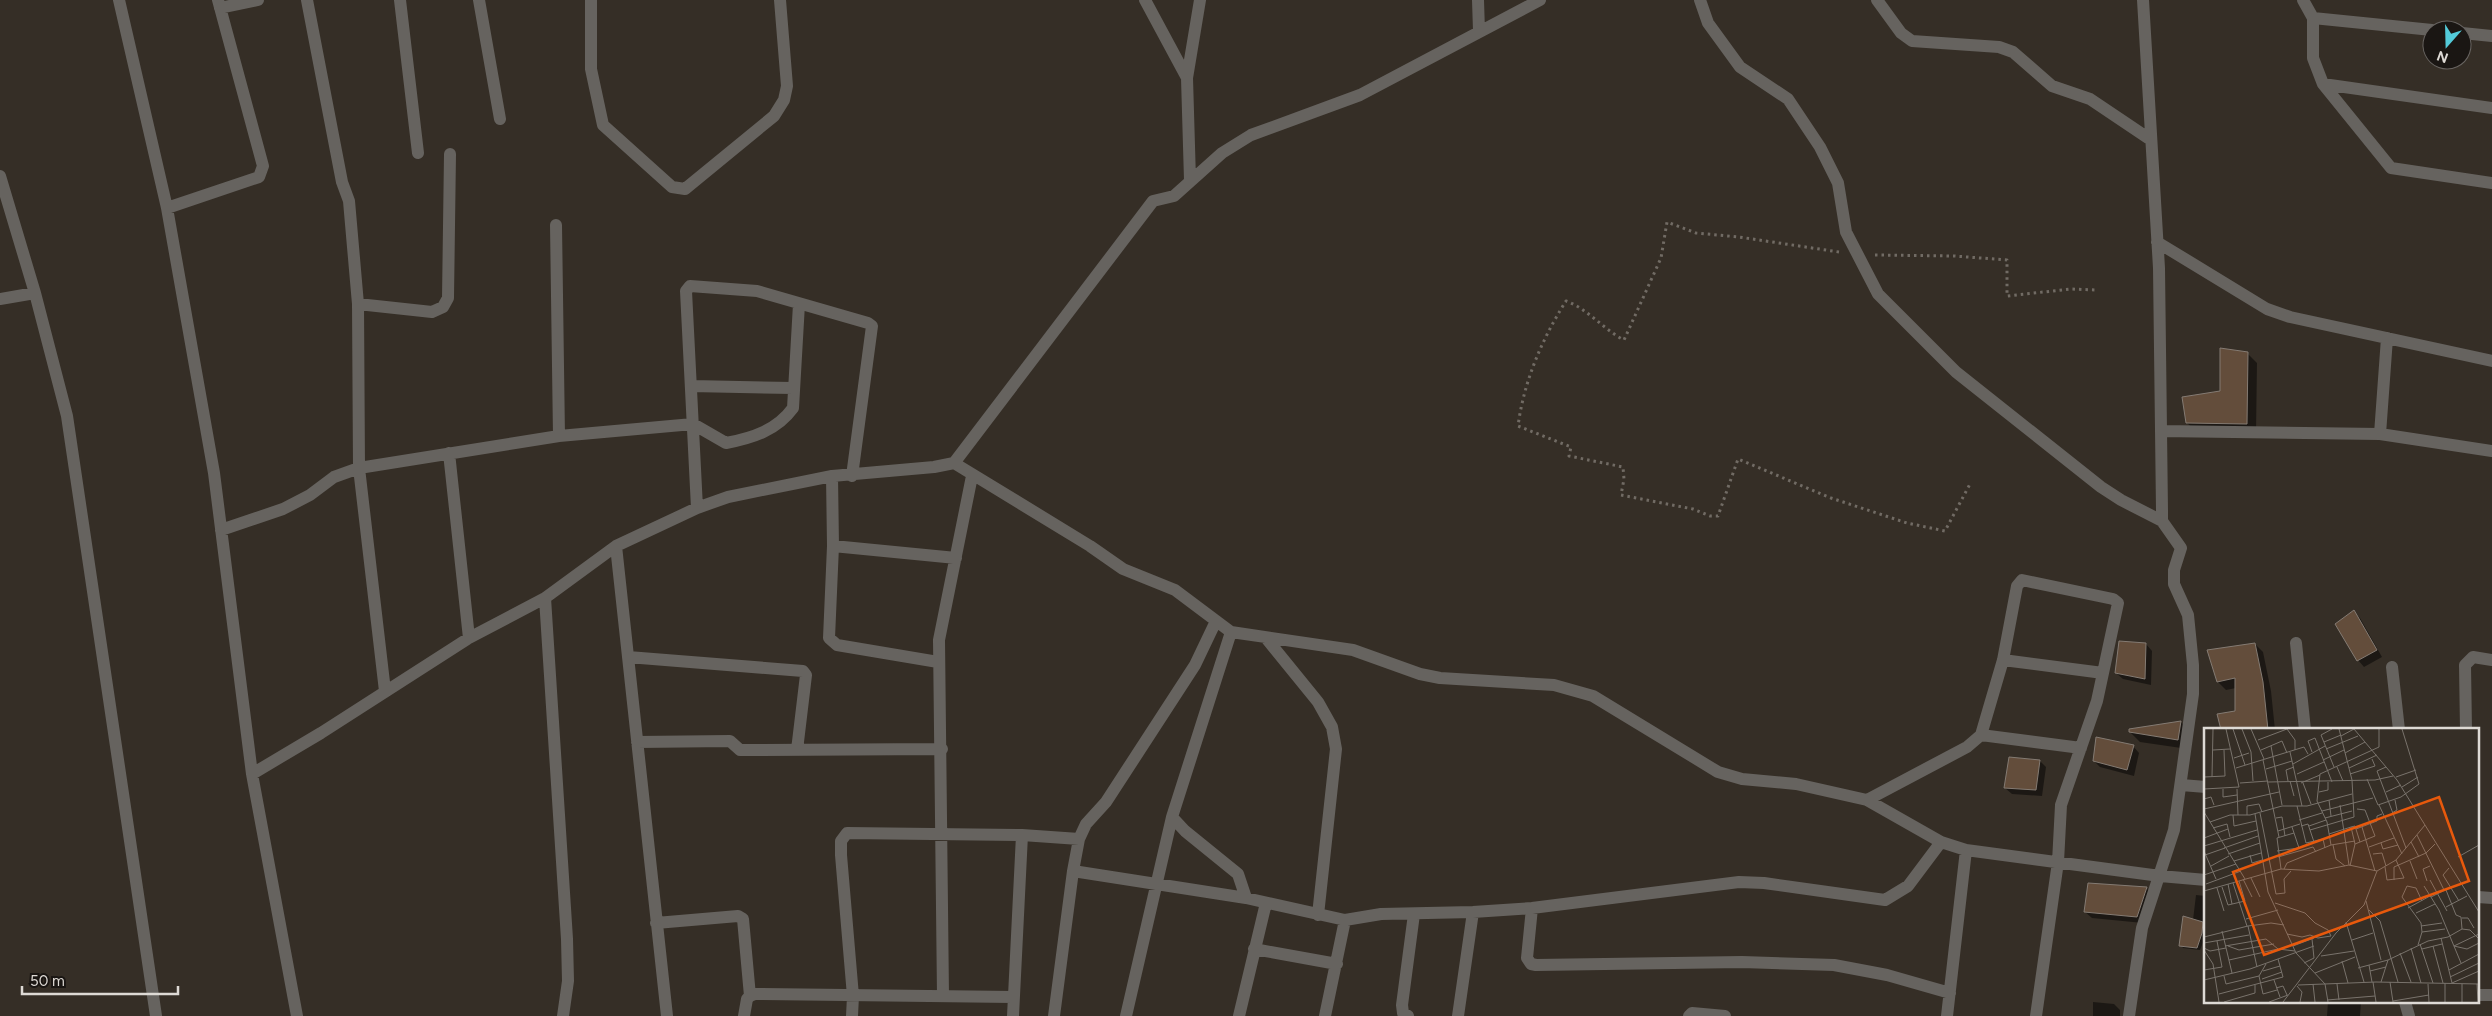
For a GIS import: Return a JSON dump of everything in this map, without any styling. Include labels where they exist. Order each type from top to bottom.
[{"type":"street","points":[[119,0],[167,208],[214,473],[252,774],[297,1016]]},
{"type":"street","points":[[167,208],[259,177],[262,171],[263,166],[219,4],[258,0]]},
{"type":"street","points":[[308,0],[342,182],[349,201],[358,304],[358,468],[385,691]]},
{"type":"street","points":[[400,0],[418,153]]},
{"type":"street","points":[[479,0],[500,119]]},
{"type":"street","points":[[591,0],[591,69],[603,125],[669,184],[680,190],[685,190],[774,116],[784,100],[787,86],[780,0]]},
{"type":"street","points":[[1146,0],[1187,78]]},
{"type":"street","points":[[1190,180],[1187,78],[1200,0]]},
{"type":"street","points":[[1478,0],[1478,31]]},
{"type":"street","points":[[252,774],[321,733],[469,638],[545,598],[616,546],[697,508],[728,497],[832,476],[852,476],[954,463],[1153,201],[1174,196],[1222,153],[1251,136],[1360,95],[1414,68],[1478,31],[1540,0]]},
{"type":"street","points":[[1700,0],[1708,22],[1740,68],[1788,99],[1820,147],[1838,183],[1846,232],[1878,294],[1925,344],[1964,378],[2101,487],[2121,500],[2162,521],[2179,544],[2181,552],[2174,570],[2174,584],[2188,616],[2193,665],[2193,694],[2174,830],[2142,928],[2129,1016]]},
{"type":"street","points":[[1877,0],[1901,33],[1912,41],[1999,47],[2013,52],[2052,86],[2090,100],[2151,140]]},
{"type":"street","points":[[2143,0],[2157,242],[2162,521]]},
{"type":"street","points":[[2303,0],[2313,18],[2313,58],[2322,84],[2391,168],[2492,183]]},
{"type":"street","points":[[2313,18],[2422,29]]},
{"type":"street","points":[[2472,34],[2492,36]]},
{"type":"street","points":[[2322,84],[2492,108]]},
{"type":"street","points":[[358,304],[432,312],[443,307],[448,298],[450,154]]},
{"type":"street","points":[[0,176],[35,292],[67,416],[156,1016]]},
{"type":"street","points":[[556,225],[559,436]]},
{"type":"street","points":[[2157,242],[2267,309],[2290,317],[2492,361]]},
{"type":"street","points":[[697,508],[686,292],[690,286],[745,289],[868,323],[872,326],[852,476]]},
{"type":"street","points":[[0,299],[35,292]]},
{"type":"street","points":[[221,530],[283,509],[310,496],[334,477],[358,468],[559,436],[693,424],[726,443],[757,435],[785,419],[793,408],[799,304]]},
{"type":"street","points":[[2380,434],[2387,338]]},
{"type":"street","points":[[691,386],[793,388]]},
{"type":"street","points":[[2161,431],[2380,434],[2492,451]]},
{"type":"street","points":[[449,453],[469,638]]},
{"type":"street","points":[[954,463],[972,476],[1090,546],[1123,569],[1175,590],[1231,632],[1353,650],[1420,674],[1440,678],[1554,684],[1573,689],[1593,696],[1718,772],[1742,779],[1804,786],[1867,800],[1941,842],[1966,850],[2160,876],[2204,880]]},
{"type":"street","points":[[832,476],[833,546],[830,638],[832,642],[837,645],[938,662]]},
{"type":"street","points":[[943,996],[942,749],[938,662],[939,640],[972,476]]},
{"type":"street","points":[[616,546],[667,1016]]},
{"type":"street","points":[[833,546],[956,558]]},
{"type":"street","points":[[1867,800],[1967,747],[1981,735],[2004,660],[2017,586],[2022,580],[2027,579],[2113,599],[2118,603],[2098,701],[2061,805],[2058,862],[2036,1016]]},
{"type":"street","points":[[545,598],[567,939],[568,981],[563,1016]]},
{"type":"street","points":[[1054,1016],[1073,870],[1080,839],[1086,824],[1106,802],[1196,665],[1216,621]]},
{"type":"street","points":[[1126,1016],[1172,817],[1231,632]]},
{"type":"street","points":[[1266,638],[1318,702],[1332,727],[1336,749],[1318,915]]},
{"type":"street","points":[[2296,643],[2305,728]]},
{"type":"street","points":[[628,657],[803,671],[806,675],[797,750]]},
{"type":"street","points":[[2466,728],[2465,666],[2473,657],[2492,660]]},
{"type":"street","points":[[2004,660],[2103,673]]},
{"type":"street","points":[[2392,667],[2399,728]]},
{"type":"street","points":[[1981,735],[2081,748]]},
{"type":"street","points":[[637,742],[730,741],[740,750],[942,749]]},
{"type":"street","points":[[2181,785],[2204,787]]},
{"type":"street","points":[[1172,817],[1185,831],[1238,874],[1246,898]]},
{"type":"street","points":[[852,1016],[853,996],[841,842],[847,833],[1022,835],[1080,839]]},
{"type":"street","points":[[1013,1016],[1022,835]]},
{"type":"street","points":[[1073,870],[1157,882],[1246,898],[1266,904],[1345,920],[1381,914],[1473,912],[1532,908],[1739,882],[1764,883],[1885,900],[1908,886],[1941,842]]},
{"type":"street","points":[[1947,1016],[1966,850]]},
{"type":"street","points":[[1239,1016],[1266,904]]},
{"type":"street","points":[[1532,908],[1527,958],[1531,964],[1742,962],[1834,965],[1887,975],[1950,993]]},
{"type":"street","points":[[1458,1016],[1473,912]]},
{"type":"street","points":[[1408,1016],[1403,1013],[1402,1005],[1414,914]]},
{"type":"street","points":[[656,923],[738,916],[743,919],[746,924],[750,996]]},
{"type":"street","points":[[1325,1016],[1345,920]]},
{"type":"street","points":[[1254,949],[1337,964]]},
{"type":"street","points":[[744,1016],[747,999],[755,994],[1013,997]]},
{"type":"street","points":[[1689,1016],[1692,1013],[1725,1016]]},
{"type":"path","points":[[1845,252],[1696,233],[1667,222],[1662,258],[1624,340],[1612,334],[1577,305],[1566,301],[1546,332],[1520,409],[1518,426],[1571,447],[1569,456],[1623,467],[1624,479],[1621,495],[1693,509],[1710,516],[1718,516],[1738,459],[1831,498],[1907,523],[1945,531],[1970,484]]},
{"type":"path","points":[[1871,255],[1954,256],[2007,260],[2007,296],[2062,290],[2095,290]]},
{"type":"building","points":[[2220,348],[2248,352],[2247,424],[2186,423],[2182,397],[2220,391]]},
{"type":"building","points":[[2354,610],[2377,650],[2357,661],[2335,624]]},
{"type":"building","points":[[2119,641],[2146,643],[2145,679],[2115,673]]},
{"type":"building","points":[[2255,643],[2263,682],[2268,728],[2220,728],[2217,714],[2235,711],[2235,678],[2217,682],[2207,650]]},
{"type":"building","points":[[2181,721],[2178,740],[2129,732],[2129,729]]},
{"type":"building","points":[[2096,737],[2134,745],[2127,770],[2093,761]]},
{"type":"building","points":[[2009,757],[2040,760],[2036,790],[2004,788]]},
{"type":"building","points":[[2088,883],[2147,887],[2137,917],[2084,912]]},
{"type":"building","points":[[2183,916],[2203,922],[2197,948],[2179,946]]}]
